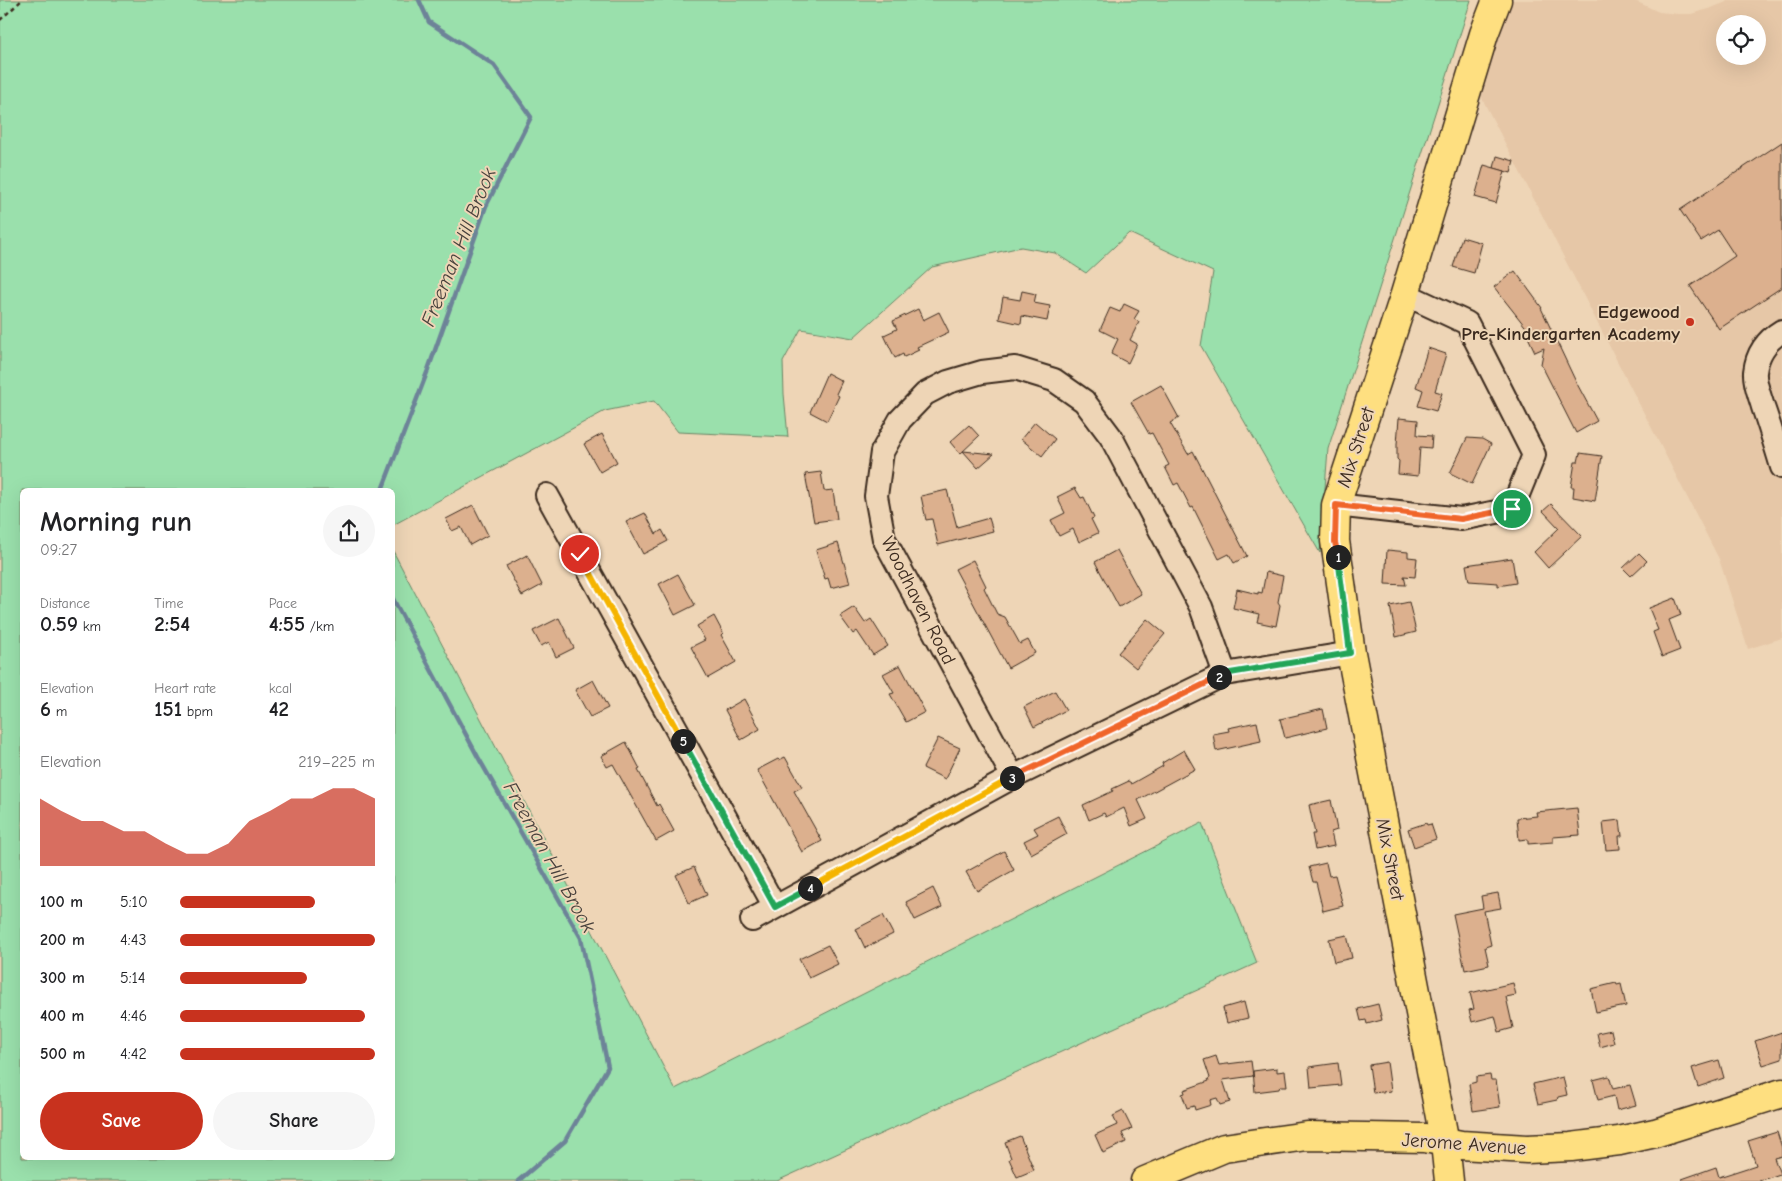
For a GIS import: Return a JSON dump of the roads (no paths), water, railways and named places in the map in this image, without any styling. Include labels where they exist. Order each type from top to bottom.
[{"type":"main road","name":"Mix Street","points":[[1449,1181],[1444,1143],[1350,653],[1335,542],[1336,505],[1405,294],[1479,51],[1497,0]]},
{"type":"main road","name":"Jerome Avenue","points":[[1146,1181],[1224,1148],[1307,1136],[1425,1138],[1461,1145],[1527,1149],[1571,1147],[1619,1141],[1655,1133],[1782,1094]]},
{"type":"street","points":[[1336,505],[1461,519],[1512,509],[1534,455],[1467,323],[1405,294]]},
{"type":"street","points":[[1782,331],[1774,336],[1765,346],[1758,358],[1755,374],[1758,389],[1779,444],[1782,467]]},
{"type":"street","name":"Woodhaven Road","points":[[1013,778],[884,539],[876,496],[882,452],[900,420],[925,394],[948,382],[982,372],[1015,368],[1054,380],[1084,401],[1111,436],[1196,599],[1224,674]]},
{"type":"street","points":[[547,495],[775,907]]},
{"type":"street","points":[[752,920],[1013,778],[1224,674],[1350,653]]},
{"type":"waterway","name":"Freeman Hill Brook","points":[[383,488],[428,370],[486,206],[531,117],[494,65],[429,22],[419,0]]},
{"type":"waterway","name":"Freeman Hill Brook","points":[[395,603],[478,757],[581,938],[608,1067],[565,1141],[518,1181]]},
{"type":"place","name":"Edgewood Pre-Kindergarten Academy","points":[[1690,322]]}]
